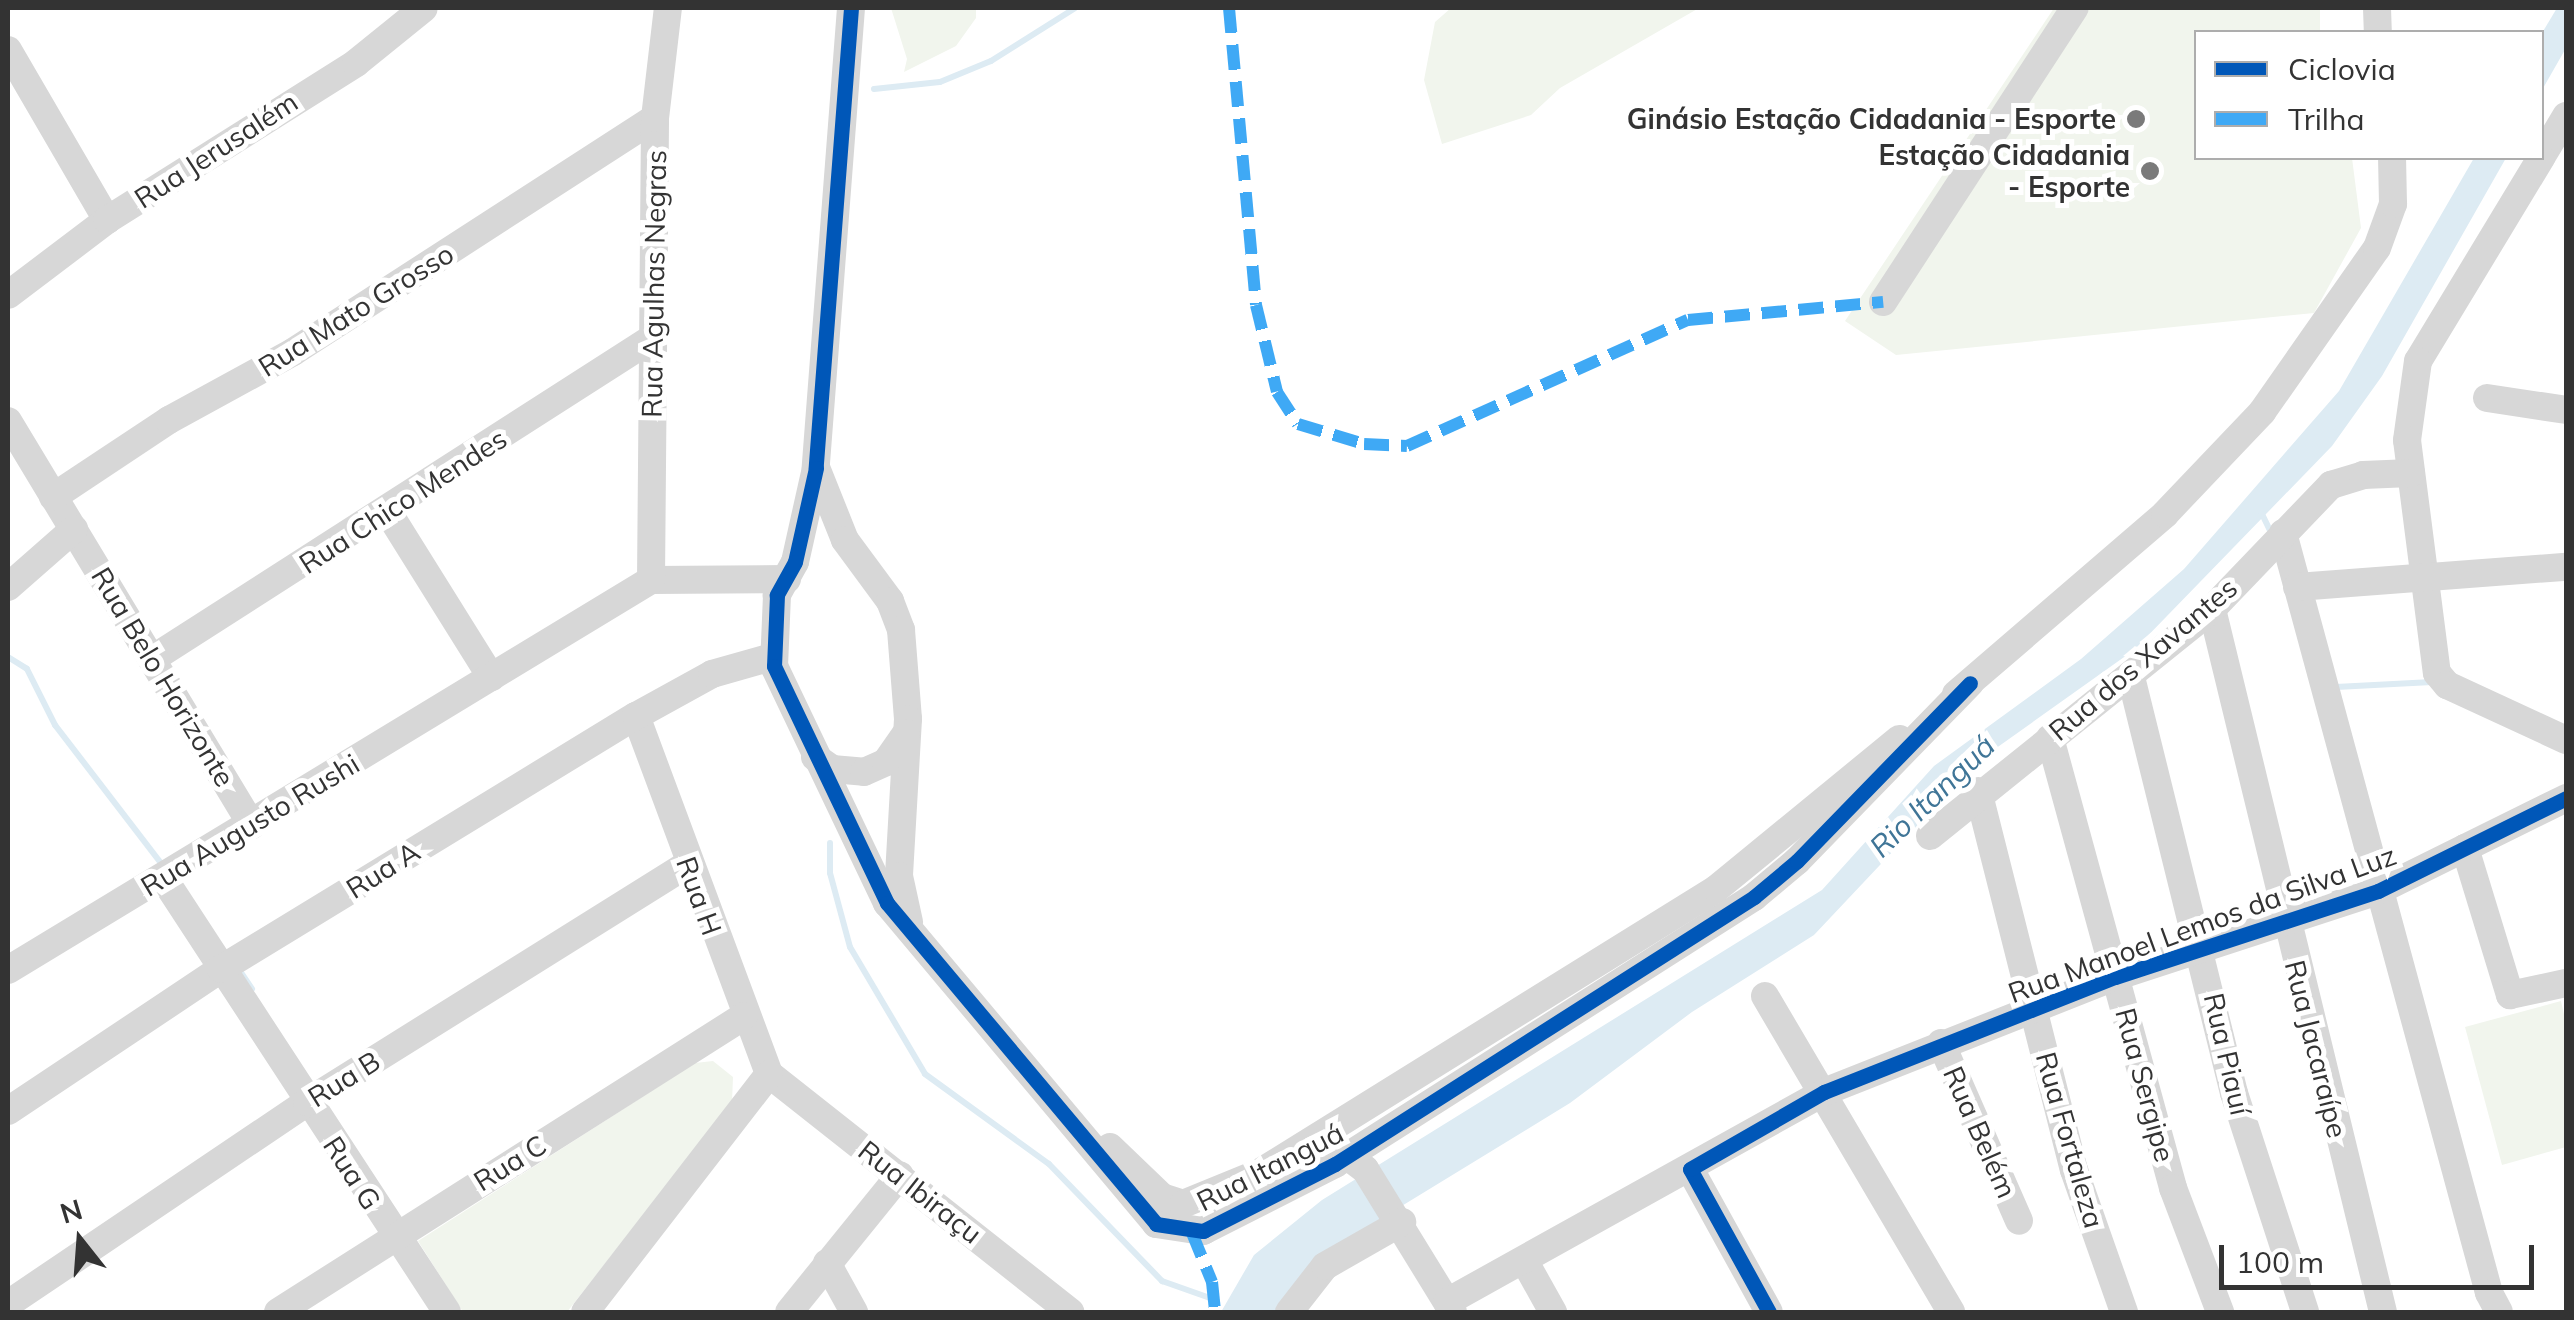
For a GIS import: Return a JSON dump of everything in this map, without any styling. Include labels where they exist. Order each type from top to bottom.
[{"type":"street","name":"Rua Jerusalém","points":[[8,295],[107,220],[356,63],[424,8]]},
{"type":"street","name":"Rua Agulhas Negras","points":[[651,570],[656,118],[668,8]]},
{"type":"street","name":"Rua Itanguá","points":[[852,8],[816,468],[789,574],[777,595],[772,657],[875,885],[1024,1062],[1146,1216],[1168,1230],[1214,1227],[1359,1162],[1754,897],[1970,684]]},
{"type":"street","points":[[1883,302],[2075,8]]},
{"type":"street","points":[[8,50],[107,220]]},
{"type":"street","points":[[2544,152],[2566,116]]},
{"type":"street","name":"Rua Mato Grosso","points":[[53,497],[169,420],[293,352],[656,118]]},
{"type":"street","points":[[1970,684],[2165,514],[2262,412],[2377,248],[2393,204],[2392,160]]},
{"type":"street","points":[[2539,160],[2418,361],[2407,407],[2431,658],[2441,680],[2566,740]]},
{"type":"street","name":"Rua Chico Mendes","points":[[152,658],[388,512],[652,339]]},
{"type":"street","points":[[2486,398],[2566,410]]},
{"type":"street","name":"Rua Belo Horizonte","points":[[8,421],[252,825]]},
{"type":"street","name":"Rua Itanguá","points":[[816,468],[856,558],[896,613],[908,720],[899,876],[913,933]]},
{"type":"street","name":"Rua dos Xavantes","points":[[1930,836],[1978,791],[2130,677],[2212,609],[2318,494],[2346,478],[2411,473]]},
{"type":"street","points":[[388,512],[490,678]]},
{"type":"street","points":[[8,587],[74,529]]},
{"type":"street","points":[[2282,533],[2378,891],[2500,1312]]},
{"type":"street","points":[[651,570],[789,574],[826,551],[856,558]]},
{"type":"street","points":[[2297,587],[2424,574],[2566,567]]},
{"type":"street","name":"Rua Augusto Rushi","points":[[8,970],[490,678],[651,570]]},
{"type":"street","name":"Rua Jacaraípe","points":[[2212,609],[2284,922],[2383,1312]]},
{"type":"street","name":"Rua A","points":[[8,1111],[222,969],[636,716],[712,674],[772,657]]},
{"type":"street","name":"Rua Piauí","points":[[2130,677],[2203,948],[2234,1093],[2304,1312]]},
{"type":"street","name":"Rua Itanguá","points":[[1024,1062],[1172,1202],[1201,1202],[1315,1143],[1735,876],[1970,684]]},
{"type":"street","name":"Rua H","points":[[636,716],[744,1016],[769,1074]]},
{"type":"street","points":[[815,757],[842,772],[876,768],[902,744],[908,720]]},
{"type":"street","name":"Rua Sergipe","points":[[2050,738],[2174,1188],[2220,1312]]},
{"type":"street","name":"Rua Fortaleza","points":[[1978,791],[2074,1170],[2124,1312]]},
{"type":"street","name":"Rua Manoel Lemos da Silva Luz","points":[[1450,1307],[1524,1260],[1824,1092],[1941,1043],[2037,1012],[2115,976],[2378,891],[2566,798]]},
{"type":"street","points":[[2464,848],[2510,994],[2566,983]]},
{"type":"street","name":"Rua B","points":[[8,1304],[307,1102],[688,865]]},
{"type":"street","name":"Rua G","points":[[164,879],[392,1237],[447,1312]]},
{"type":"street","points":[[1765,996],[1952,1312]]},
{"type":"street","name":"Rua C","points":[[278,1312],[744,1016]]},
{"type":"street","name":"Rua Belém","points":[[1941,1043],[2019,1221]]},
{"type":"street","points":[[585,1312],[769,1074]]},
{"type":"street","name":"Rua Ibiraçu","points":[[769,1074],[1070,1312]]},
{"type":"street","points":[[1315,1143],[1359,1162],[1399,1218],[1450,1307]]},
{"type":"street","points":[[1690,1169],[1769,1312]]},
{"type":"street","points":[[788,1312],[900,1175]]},
{"type":"street","points":[[1288,1312],[1324,1266],[1399,1218]]},
{"type":"street","points":[[1524,1260],[1553,1312]]},
{"type":"street","points":[[827,1263],[854,1312]]},
{"type":"shaded area","points":[[891,8],[976,8],[976,18],[956,46],[904,72],[907,59]]},
{"type":"shaded area","points":[[1451,8],[1699,8],[1560,88],[1531,115],[1442,144],[1424,80],[1435,22]]},
{"type":"shaded area","name":"Estação Cidadania - Esporte","points":[[2054,8],[2320,8],[2320,30],[2194,30],[2194,160],[2352,160],[2361,228],[2314,313],[1896,355],[1845,321]]},
{"type":"shaded area","points":[[2561,1001],[2566,1023],[2566,1147],[2502,1165],[2465,1027]]},
{"type":"shaded area","points":[[713,1061],[733,1077],[732,1102],[567,1312],[463,1312],[418,1241],[695,1063]]},
{"type":"water","points":[[2557,8],[2566,8],[2566,48],[2544,86],[2544,30]]},
{"type":"water","name":"Rio Itanguá","points":[[2473,160],[2505,160],[2382,376],[2332,446],[2134,650],[1978,761],[1814,935],[1692,1012],[1570,1103],[1333,1248],[1280,1312],[1221,1312],[1254,1255],[1322,1200],[1822,890],[1934,766],[2081,659],[2184,569],[2339,391]]},
{"type":"waterway","points":[[874,89],[940,82],[991,61],[1075,8]]},
{"type":"waterway","points":[[2261,512],[2273,537]]},
{"type":"waterway","points":[[8,657],[27,669],[55,725],[163,866]]},
{"type":"waterway","points":[[2336,687],[2432,682]]},
{"type":"waterway","points":[[830,843],[830,873],[850,947],[925,1074],[1049,1164],[1162,1281],[1210,1298]]},
{"type":"waterway","points":[[242,974],[252,989]]},
{"type":"marked path","points":[[1229,8],[1256,305],[1277,392],[1298,424],[1364,444],[1407,446],[1688,320],[1883,302]]},
{"type":"marked path","points":[[1192,1233],[1212,1282],[1215,1312]]},
{"type":"cycle path","points":[[851,8],[816,468],[795,562],[777,595],[774,666],[887,903],[1156,1224],[1203,1231],[1335,1164],[1754,897],[1797,861],[1970,683]]},
{"type":"cycle path","points":[[1769,1312],[1690,1169],[1824,1092],[2115,977],[2378,891],[2566,798]]},
{"type":"place","name":"Ginásio Estação Cidadania - Esporte","points":[[2136,119]]},
{"type":"place","name":"Estação Cidadania - Esporte","points":[[2150,171]]}]
